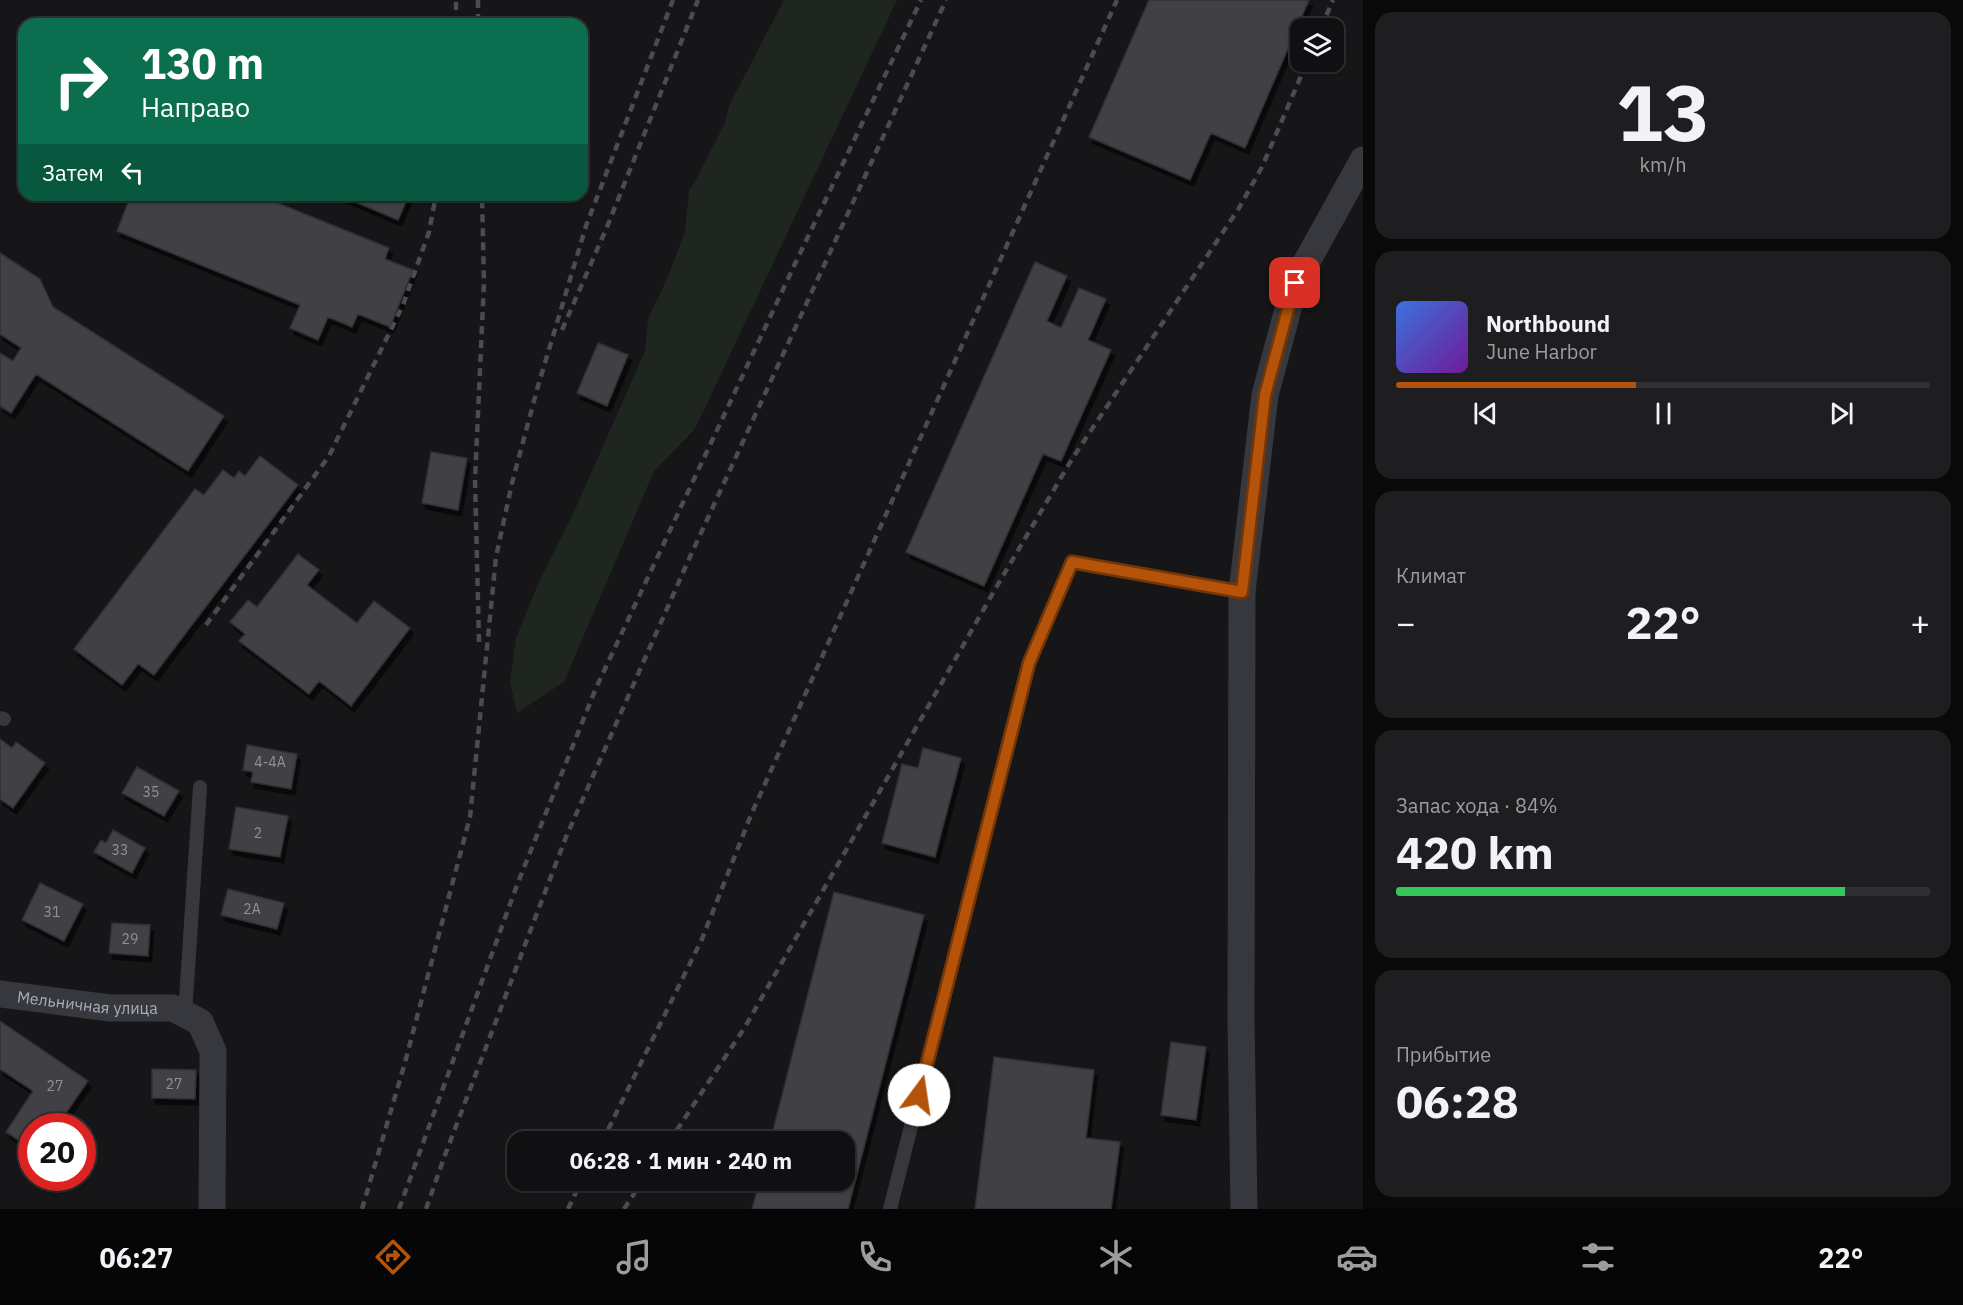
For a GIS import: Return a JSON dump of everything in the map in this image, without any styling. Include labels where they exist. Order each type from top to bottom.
[{"type":"street","points":[[1244,1209],[1241,1022],[1242,592],[1265,395],[1295,283],[1363,160]]},
{"type":"street","name":"Мельничная улица","points":[[0,994],[110,1008],[173,1008],[185,1014]]},
{"type":"street","points":[[185,1014],[200,1022],[213,1051],[212,1209]]},
{"type":"lane","points":[[890,1209],[1029,663],[1072,562],[1242,592]]},
{"type":"lane","points":[[185,1014],[200,787]]},
{"type":"shaded area","points":[[784,0],[897,0],[695,429],[654,471],[564,682],[517,713],[510,682],[516,638],[538,584],[577,505],[645,351],[648,319],[667,279],[685,232],[689,190],[725,123],[729,106]]},
{"type":"building","points":[[1149,0],[1309,0],[1301,18],[1290,18],[1290,44],[1245,148],[1211,133],[1190,180],[1089,137]]},
{"type":"building","points":[[129,201],[273,201],[389,248],[385,259],[413,270],[390,327],[358,314],[352,327],[328,317],[318,340],[290,328],[300,305],[117,231]]},
{"type":"building","points":[[353,201],[406,201],[398,220]]},
{"type":"building","points":[[0,253],[40,279],[53,307],[224,416],[188,471],[36,374],[11,413],[0,406],[0,353],[13,361],[21,348],[0,334]]},
{"type":"building","points":[[1035,262],[1067,276],[1047,321],[1061,328],[1079,288],[1106,299],[1088,340],[1111,350],[1061,461],[1043,454],[984,586],[906,552]]},
{"type":"building","points":[[598,343],[628,355],[607,406],[577,393]]},
{"type":"building","points":[[431,452],[467,458],[458,510],[422,503]]},
{"type":"building","points":[[260,456],[298,485],[154,675],[138,664],[122,685],[74,649],[195,489],[204,495],[223,470],[234,478],[239,471],[245,476]]},
{"type":"building","points":[[298,554],[319,570],[307,585],[357,623],[374,601],[410,628],[351,706],[319,681],[309,694],[239,641],[245,634],[230,622],[248,600],[257,607]]},
{"type":"building","points":[[0,739],[12,748],[16,742],[45,763],[13,808],[0,799]]},
{"type":"building","points":[[247,745],[297,754],[291,789],[251,782],[253,772],[243,770]]},
{"type":"building","points":[[923,748],[961,758],[935,857],[882,843],[902,764],[918,768]]},
{"type":"building","points":[[137,767],[179,791],[164,816],[122,793]]},
{"type":"building","points":[[236,807],[288,816],[280,857],[229,849]]},
{"type":"building","points":[[113,830],[145,848],[132,873],[94,852],[101,840],[106,843]]},
{"type":"building","points":[[40,883],[83,904],[64,941],[22,920]]},
{"type":"building","points":[[228,889],[284,903],[277,929],[221,915]]},
{"type":"building","points":[[834,892],[924,915],[855,1182],[855,1131],[773,1131]]},
{"type":"building","points":[[112,923],[150,925],[148,956],[109,953]]},
{"type":"building","points":[[0,1021],[88,1081],[66,1113],[19,1113],[33,1091],[0,1069]]},
{"type":"building","points":[[1171,1042],[1206,1047],[1196,1120],[1161,1115]]},
{"type":"building","points":[[994,1057],[1094,1070],[1086,1138],[1120,1142],[1111,1209],[975,1209]]},
{"type":"building","points":[[152,1069],[196,1070],[195,1099],[152,1098]]},
{"type":"building","points":[[18,1114],[18,1140],[6,1132]]},
{"type":"building","points":[[757,1191],[853,1191],[848,1209],[752,1209]]},
{"type":"railway","points":[[456,0],[456,18]]},
{"type":"railway","points":[[478,0],[478,18]]},
{"type":"railway","points":[[362,1209],[404,1066],[470,817],[496,557],[512,483],[538,386],[586,226],[673,0]]},
{"type":"railway","points":[[562,330],[607,227],[698,0]]},
{"type":"railway","points":[[399,1209],[517,885],[596,688],[921,0]]},
{"type":"railway","points":[[426,1209],[566,837],[689,559],[946,0]]},
{"type":"railway","points":[[607,1131],[702,939],[751,815],[1117,0]]},
{"type":"railway","points":[[1325,18],[1333,0]]},
{"type":"railway","points":[[676,1131],[745,1027],[1072,459],[1239,208],[1262,167],[1303,72]]},
{"type":"railway","points":[[206,625],[329,456],[403,305],[429,232],[435,201]]},
{"type":"railway","points":[[479,642],[475,480],[484,282],[482,201]]},
{"type":"railway","points":[[568,1209],[577,1191]]},
{"type":"railway","points":[[624,1209],[636,1191]]},
{"type":"route","points":[[919,1095],[1029,663],[1072,562],[1242,592],[1265,395],[1295,283]]}]
